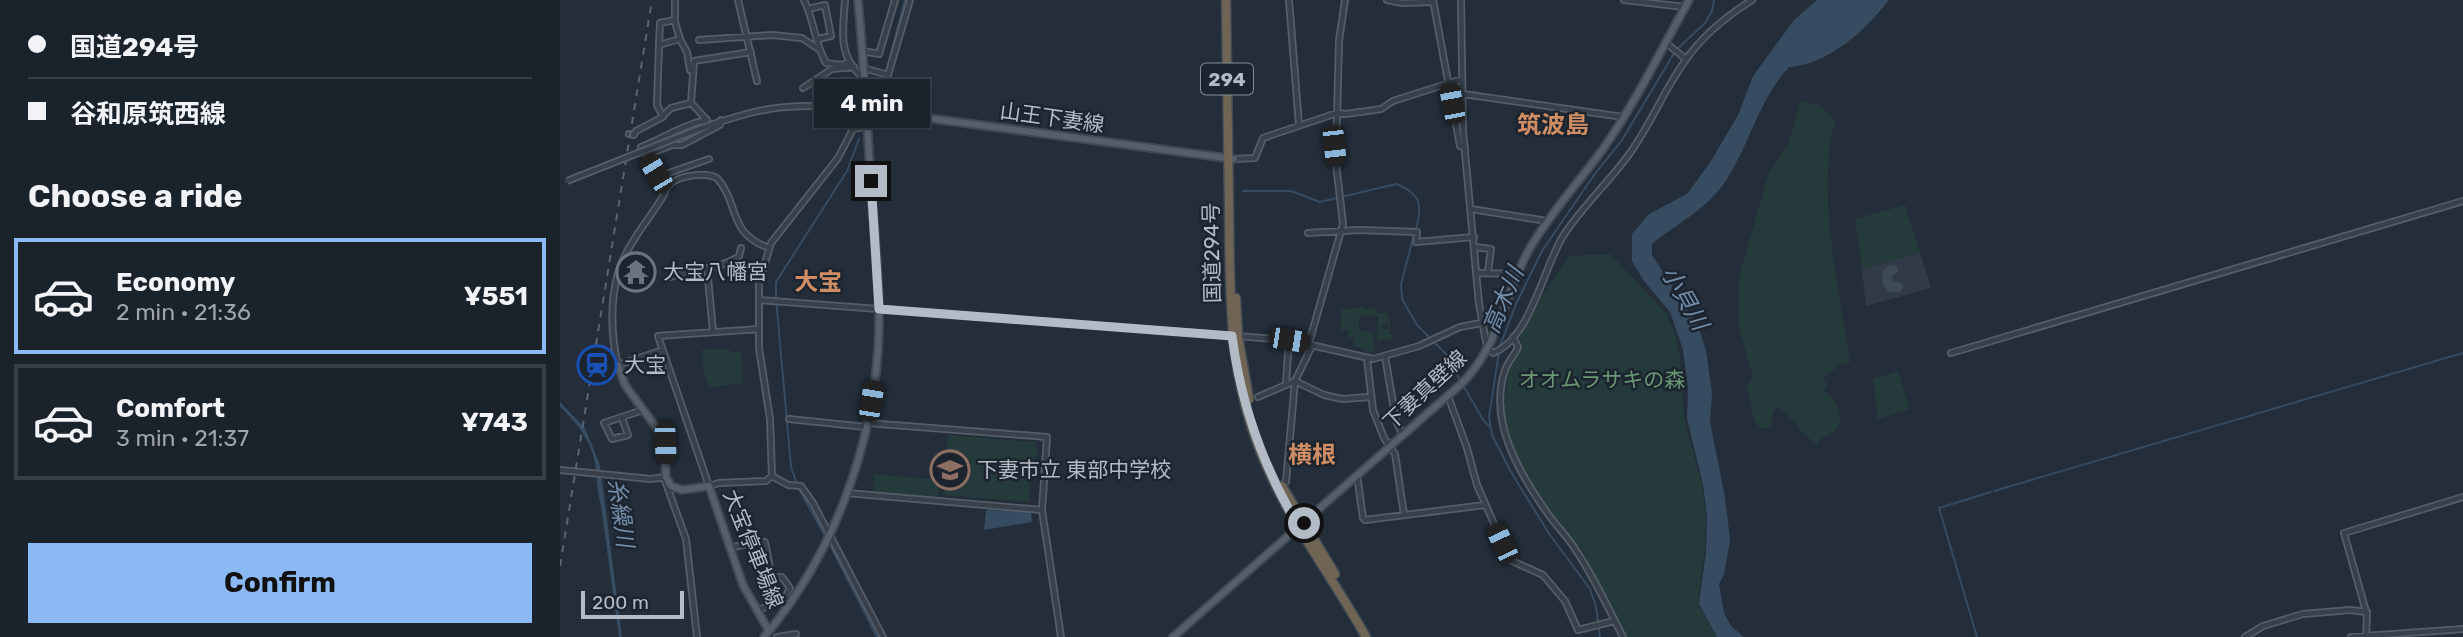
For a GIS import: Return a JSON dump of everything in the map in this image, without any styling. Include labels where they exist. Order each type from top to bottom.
[{"type":"highway","name":"国道294号","points":[[1228,0],[1238,380],[1252,429],[1271,476],[1301,525]]},
{"type":"highway","name":"国道294号","points":[[1235,336],[1249,401],[1264,447],[1301,525],[1366,637]]},
{"type":"highway","name":"294","points":[[1301,525],[1372,637]]},
{"type":"main road","points":[[770,636],[830,534],[867,425],[876,366],[879,309],[858,0]]},
{"type":"main road","name":"下妻真壁線","points":[[1173,637],[1462,384],[1489,350],[1517,274],[1532,245],[1547,221],[1603,149],[1667,44],[1689,0]]},
{"type":"main road","name":"山王下妻線","points":[[867,110],[1231,159]]},
{"type":"main road","points":[[618,365],[625,385],[664,440],[665,477]]},
{"type":"main road","name":"大宝停車場線","points":[[665,477],[671,486],[680,490],[709,486],[743,585],[770,636]]},
{"type":"street","points":[[675,0],[675,20],[680,38],[692,62],[694,91],[691,103]]},
{"type":"street","points":[[738,0],[757,81]]},
{"type":"street","points":[[804,0],[826,63],[852,64]]},
{"type":"street","points":[[845,0],[845,55],[863,78]]},
{"type":"street","points":[[863,51],[879,54],[895,0]]},
{"type":"street","points":[[862,68],[888,75],[910,0]]},
{"type":"street","points":[[1289,0],[1299,125]]},
{"type":"street","points":[[1282,486],[1286,482],[1295,381],[1311,344],[1343,224],[1334,146],[1339,41],[1345,0]]},
{"type":"street","points":[[1387,0],[1402,3],[1433,1],[1460,146],[1465,148]]},
{"type":"street","points":[[1461,0],[1465,148],[1482,323],[1489,350],[1499,350],[1527,320],[1545,272],[1564,235],[1628,156],[1686,59],[1722,22],[1752,0]]},
{"type":"street","points":[[1625,0],[1685,7]]},
{"type":"street","points":[[808,9],[825,5],[831,36],[818,40]]},
{"type":"street","points":[[663,117],[657,105],[660,23],[675,20]]},
{"type":"street","points":[[699,40],[772,35],[802,38],[820,50]]},
{"type":"street","points":[[659,45],[680,38]]},
{"type":"street","points":[[1667,44],[1686,59]]},
{"type":"street","points":[[692,62],[751,52]]},
{"type":"street","points":[[803,88],[832,69],[852,64]]},
{"type":"street","points":[[1231,159],[1255,158],[1266,136],[1337,113],[1381,108],[1393,101],[1462,79]]},
{"type":"street","points":[[1462,94],[1623,117]]},
{"type":"street","points":[[665,190],[642,147],[631,134],[663,117],[673,107],[691,103]]},
{"type":"street","points":[[691,103],[707,123]]},
{"type":"street","points":[[642,147],[667,137],[673,130],[749,111],[790,105],[867,110]]},
{"type":"street","points":[[646,155],[702,136],[721,125],[721,120]]},
{"type":"street","points":[[560,184],[707,123]]},
{"type":"street","points":[[772,477],[769,419],[760,357],[759,283],[769,248],[838,158],[853,130],[868,126]]},
{"type":"street","points":[[670,185],[666,174],[709,159]]},
{"type":"street","points":[[663,350],[618,365],[613,339],[618,273],[628,251],[670,185],[676,180],[693,176],[709,175],[717,178],[739,226],[751,240],[769,248]]},
{"type":"street","points":[[1951,353],[2463,201]]},
{"type":"street","points":[[1471,209],[1547,221]]},
{"type":"street","points":[[1308,233],[1341,230],[1415,232],[1416,242],[1474,237]]},
{"type":"street","points":[[1475,247],[1491,249],[1488,272]]},
{"type":"street","points":[[671,277],[727,264],[739,256],[741,248]]},
{"type":"street","points":[[707,268],[713,331]]},
{"type":"street","points":[[1477,272],[1517,274]]},
{"type":"street","points":[[760,300],[1289,340],[1367,359],[1428,343],[1460,327],[1482,323]]},
{"type":"street","points":[[759,329],[658,336],[709,486],[719,483],[766,481],[772,477]]},
{"type":"street","points":[[1513,337],[1518,347],[1505,369],[1501,399],[1502,424],[1506,438],[1540,502],[1591,574],[1623,637]]},
{"type":"street","points":[[1286,383],[1289,340]]},
{"type":"street","points":[[1385,356],[1396,421],[1404,435]]},
{"type":"street","points":[[1367,359],[1370,397],[1378,425],[1395,454],[1404,515]]},
{"type":"street","points":[[1258,397],[1295,381],[1324,395],[1342,399],[1370,397]]},
{"type":"street","points":[[1448,396],[1485,505],[1510,561],[1543,575],[1565,601],[1578,630],[1614,621]]},
{"type":"street","points":[[622,418],[628,435],[612,439],[604,423],[643,410]]},
{"type":"street","points":[[789,419],[1047,437],[1042,510],[1061,637]]},
{"type":"street","points":[[560,471],[665,477],[686,539],[697,637]]},
{"type":"street","points":[[1357,475],[1364,520],[1485,505]]},
{"type":"street","points":[[772,477],[788,485],[801,486],[830,534],[883,637]]},
{"type":"street","points":[[846,493],[1042,510]]},
{"type":"street","points":[[2366,636],[2367,612],[2344,533],[2463,497]]},
{"type":"street","points":[[730,548],[765,542],[772,578],[782,577],[790,588],[785,598],[757,611]]},
{"type":"street","points":[[2245,637],[2268,624],[2284,622],[2303,614],[2350,610],[2367,612]]},
{"type":"street","points":[[2351,637],[2463,629]]},
{"type":"street","points":[[770,636],[796,634]]},
{"type":"shaded area","points":[[1920,252],[1931,288],[1866,306],[1862,269]]},
{"type":"green space","points":[[1800,101],[1819,105],[1835,120],[1830,149],[1828,210],[1850,362],[1840,365],[1823,377],[1827,385],[1824,391],[1837,405],[1840,423],[1835,431],[1817,446],[1797,427],[1799,423],[1796,424],[1778,406],[1773,412],[1771,427],[1761,429],[1754,420],[1747,386],[1753,377],[1738,325],[1739,277],[1768,174],[1788,145]]},
{"type":"green space","points":[[1905,205],[1920,252],[1862,269],[1855,219]]},
{"type":"green space","name":"オオムラサキの森","points":[[1610,254],[1666,313],[1674,330],[1680,355],[1684,419],[1702,484],[1706,517],[1698,603],[1716,637],[1626,637],[1584,554],[1556,519],[1514,451],[1506,427],[1504,406],[1509,367],[1522,347],[1520,336],[1543,294],[1569,256]]},
{"type":"green space","points":[[1362,305],[1366,309],[1375,308],[1378,313],[1388,313],[1391,327],[1389,328],[1388,324],[1382,325],[1381,329],[1389,329],[1389,334],[1393,334],[1393,339],[1377,341],[1378,316],[1364,315],[1359,318],[1359,330],[1373,333],[1375,351],[1371,352],[1372,357],[1368,356],[1364,348],[1354,347],[1354,338],[1348,337],[1349,331],[1340,330],[1342,309],[1359,308]]},
{"type":"green space","points":[[702,350],[730,350],[730,353],[742,351],[743,383],[706,388],[709,385],[704,373]]},
{"type":"green space","points":[[1898,371],[1910,409],[1878,419],[1873,379]]},
{"type":"green space","points":[[948,435],[1034,442],[1038,450],[1035,459],[1039,461],[1039,468],[1032,468],[1029,502],[943,495]]},
{"type":"green space","points":[[874,474],[940,480],[938,501],[877,496],[873,485]]},
{"type":"water","points":[[1817,0],[1889,0],[1858,34],[1832,53],[1804,65],[1789,67],[1769,94],[1723,185],[1699,210],[1652,244],[1652,255],[1698,326],[1706,350],[1712,393],[1710,422],[1725,497],[1730,540],[1724,575],[1719,584],[1724,613],[1731,626],[1744,637],[1717,637],[1699,604],[1706,552],[1707,517],[1703,484],[1687,419],[1688,388],[1683,350],[1670,312],[1644,281],[1632,261],[1632,234],[1649,214],[1687,194],[1711,161],[1738,115],[1753,76],[1794,20]]},
{"type":"water","points":[[560,402],[585,428],[600,465],[622,637],[619,637],[593,455],[582,432],[560,407]]},
{"type":"water","points":[[986,510],[1031,512],[1032,522],[984,530]]},
{"type":"waterway","points":[[875,104],[905,0]]},
{"type":"waterway","name":"高木川","points":[[1500,346],[1516,304],[1542,251],[1594,175],[1622,140],[1676,50],[1705,23],[1712,11],[1714,0]]},
{"type":"waterway","points":[[797,484],[791,467],[776,282],[847,171],[859,139]]},
{"type":"waterway","points":[[1243,191],[1291,191],[1320,202],[1396,184],[1411,192],[1418,202],[1416,229]]},
{"type":"waterway","points":[[1414,235],[1401,284],[1402,299],[1417,325],[1446,354],[1461,382]]},
{"type":"waterway","name":"高木川","points":[[1499,352],[1489,417],[1492,435],[1511,472],[1550,535],[1590,589],[1596,606],[1600,637]]},
{"type":"waterway","points":[[1994,491],[2463,353]]},
{"type":"waterway","points":[[1464,387],[1489,426]]},
{"type":"waterway","points":[[799,489],[824,534]]},
{"type":"waterway","points":[[1977,637],[1939,508],[1991,492]]},
{"type":"waterway","points":[[831,547],[877,637]]},
{"type":"taxiway","points":[[1887,281],[1888,272],[1893,270]]},
{"type":"taxiway","points":[[1887,281],[1891,287],[1898,287]]},
{"type":"railway","points":[[560,566],[652,0]]},
{"type":"place","name":"大宝八幡宮","points":[[636,272]]},
{"type":"place","name":"大宝","points":[[597,365]]},
{"type":"place","name":"下妻市立 東部中学校","points":[[950,470]]},
{"type":"district","name":"筑波島","points":[[1553,125]]},
{"type":"district","name":"大宝","points":[[818,282]]},
{"type":"district","name":"横根","points":[[1312,455]]},
{"type":"route","points":[[871,181],[879,309],[1232,336],[1238,380],[1259,448],[1283,501],[1299,527],[1304,523]]},
{"type":"water label","name":"小貝川","points":[[1685,298]]},
{"type":"water label","name":"糸繰川","points":[[621,513]]}]
